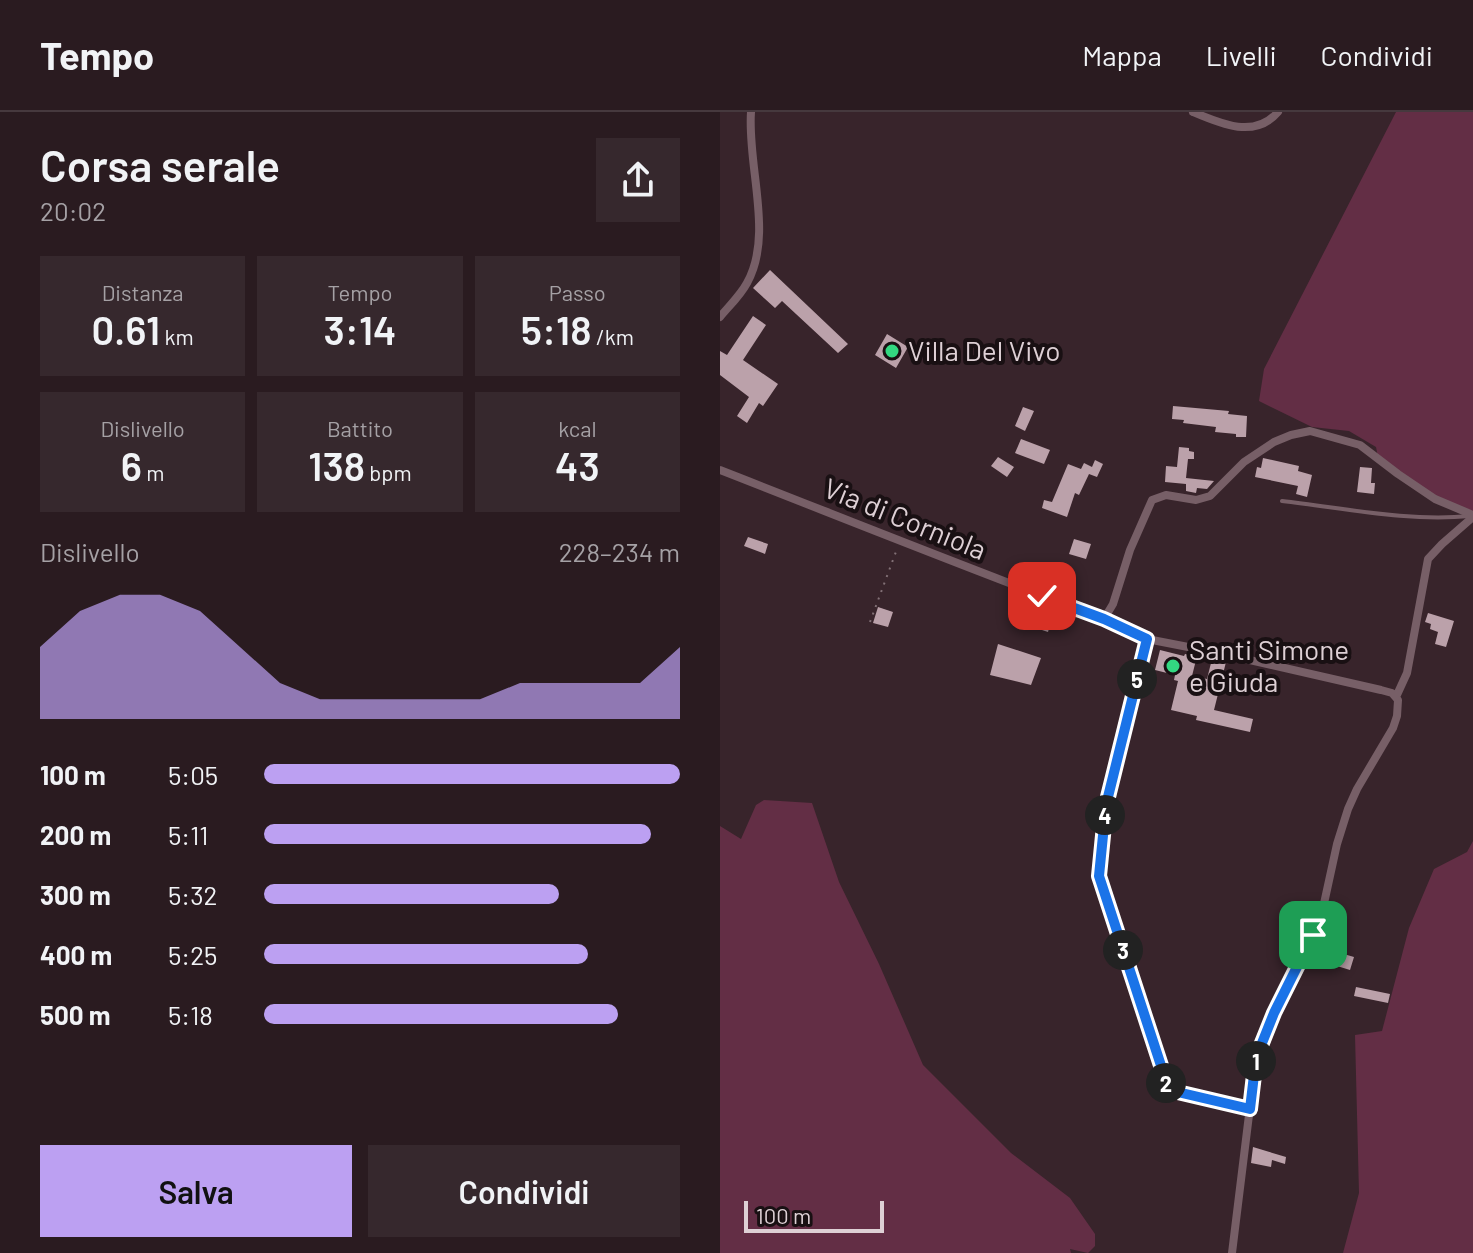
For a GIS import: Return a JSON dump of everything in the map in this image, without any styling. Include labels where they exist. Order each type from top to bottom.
[{"type":"street","points":[[720,317],[747,282],[757,258],[760,233],[751,155],[751,112]]},
{"type":"street","points":[[1193,112],[1235,128],[1267,123],[1278,112]]},
{"type":"street","points":[[1104,619],[1113,604],[1138,529],[1152,500],[1166,495],[1196,500],[1210,496],[1244,462],[1291,435],[1310,431],[1360,445],[1435,499],[1473,516],[1428,559],[1407,673],[1396,697],[1398,709],[1393,728],[1348,809],[1323,908],[1256,1058],[1232,1253]]},
{"type":"street","name":"Via di Corniola","points":[[720,470],[1104,619],[1147,639],[1381,690],[1396,697]]},
{"type":"lane","points":[[1282,501],[1442,519],[1473,516]]},
{"type":"path","points":[[870,622],[900,540]]},
{"type":"path","points":[[1147,639],[1106,805],[1099,876],[1169,1090],[1250,1109]]},
{"type":"shaded area","points":[[1396,112],[1473,112],[1473,514],[1435,499],[1378,457],[1376,447],[1349,431],[1312,427],[1259,401],[1264,369]]},
{"type":"shaded area","points":[[764,800],[812,803],[839,882],[923,1065],[1011,1153],[1070,1198],[1095,1234],[1095,1246],[1088,1253],[1070,1249],[1071,1253],[720,1253],[720,826],[741,839],[756,805]]},
{"type":"shaded area","points":[[1473,841],[1473,1253],[1343,1253],[1359,1193],[1355,1035],[1382,1031],[1409,928],[1434,869],[1467,852]]},
{"type":"building","points":[[770,270],[848,344],[838,353],[782,301],[775,308],[753,288]]},
{"type":"building","points":[[753,316],[766,325],[743,360],[778,384],[763,406],[759,403],[747,423],[737,416],[749,397],[720,375],[720,351],[727,355]]},
{"type":"building","name":"Villa Del Vivo","points":[[887,334],[908,347],[896,368],[875,355]]},
{"type":"building","points":[[1173,406],[1229,411],[1228,414],[1247,416],[1246,437],[1215,432],[1216,427],[1172,419]]},
{"type":"building","points":[[1023,407],[1034,411],[1025,431],[1015,426]]},
{"type":"building","points":[[1021,439],[1050,450],[1044,464],[1015,453]]},
{"type":"building","points":[[1179,447],[1194,452],[1194,459],[1188,459],[1186,478],[1214,481],[1207,489],[1197,488],[1196,493],[1186,491],[1186,484],[1165,482],[1166,466],[1177,467]]},
{"type":"building","points":[[998,457],[1014,467],[1007,477],[991,466]]},
{"type":"building","points":[[1263,458],[1299,466],[1298,471],[1312,475],[1307,497],[1296,494],[1298,486],[1255,477]]},
{"type":"building","points":[[1095,460],[1103,464],[1097,477],[1089,474],[1079,495],[1075,493],[1067,517],[1042,508],[1044,500],[1052,502],[1068,464],[1081,469],[1084,463],[1092,467]]},
{"type":"building","points":[[1360,467],[1372,468],[1374,494],[1357,492]]},
{"type":"building","points":[[748,537],[768,544],[765,554],[744,546]]},
{"type":"building","points":[[1074,539],[1091,544],[1086,559],[1069,554]]},
{"type":"building","points":[[878,607],[893,612],[888,627],[873,623]]},
{"type":"building","points":[[1041,607],[1054,610],[1048,632],[1018,622],[1020,612],[1039,617]]},
{"type":"building","points":[[1428,613],[1454,621],[1446,647],[1435,644],[1438,632],[1430,629],[1431,624],[1425,622]]},
{"type":"building","points":[[998,644],[1041,658],[1031,685],[990,675]]},
{"type":"building","points":[[1160,650],[1197,656],[1192,676],[1207,679],[1212,659],[1226,662],[1214,710],[1253,719],[1250,732],[1196,720],[1197,716],[1171,710],[1178,681],[1174,680],[1175,675],[1155,670]]},
{"type":"building","points":[[1337,952],[1354,957],[1350,970],[1337,966],[1338,962],[1334,961]]},
{"type":"building","points":[[1356,987],[1390,994],[1388,1003],[1354,996]]},
{"type":"building","points":[[1253,1147],[1286,1157],[1285,1164],[1272,1160],[1271,1167],[1251,1163]]},
{"type":"place","name":"Villa Del Vivo","points":[[892,351]]},
{"type":"place","name":"Santi Simone e Giuda","points":[[1173,666]]},
{"type":"route","points":[[1042,596],[1147,639],[1106,805],[1099,876],[1169,1090],[1250,1109],[1256,1058],[1274,1013],[1313,935]]}]
